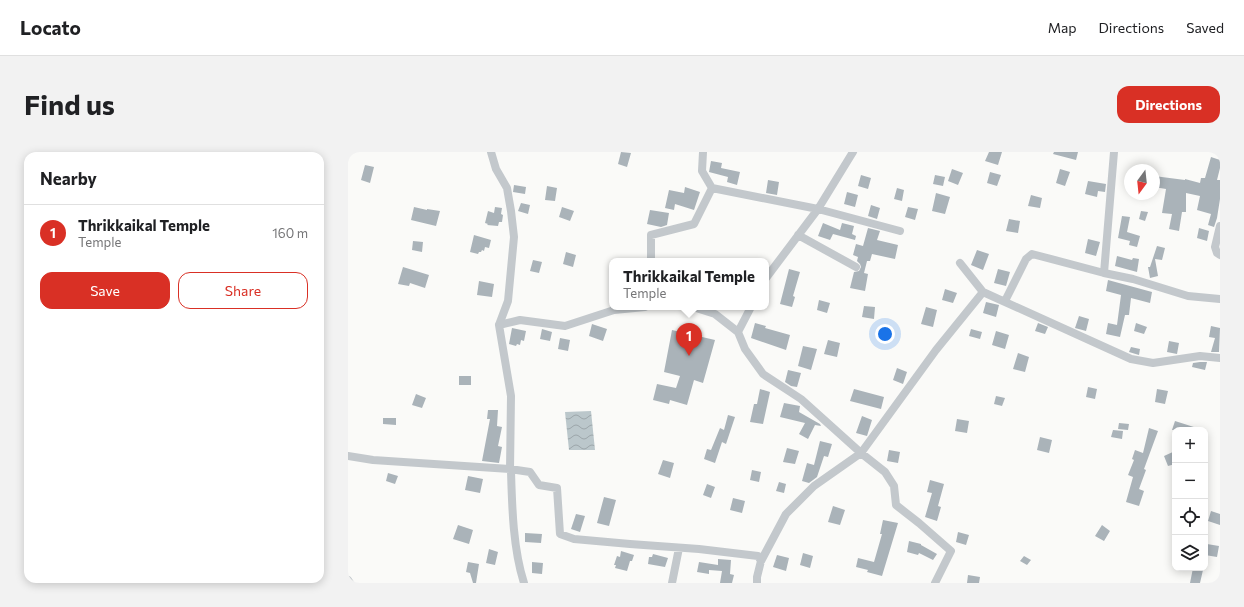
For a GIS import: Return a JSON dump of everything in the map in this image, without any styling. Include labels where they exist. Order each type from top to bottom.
[{"type":"street","points":[[491,152],[496,169],[507,188],[512,211],[514,237],[508,302],[499,325],[511,396],[510,469],[512,504],[516,542],[524,583]]},
{"type":"street","points":[[703,152],[702,171],[712,188],[818,209],[900,231]]},
{"type":"street","points":[[769,274],[818,209],[852,152]]},
{"type":"street","points":[[1104,274],[1114,152]]},
{"type":"street","points":[[651,258],[651,235],[694,224],[712,188]]},
{"type":"street","points":[[1220,226],[1215,247],[1217,253],[1220,255]]},
{"type":"street","points":[[798,235],[856,266]]},
{"type":"street","points":[[1005,301],[1026,259],[1032,254],[1104,274],[1133,279],[1188,296],[1220,299]]},
{"type":"street","points":[[960,263],[984,292],[1131,359],[1153,363],[1200,356],[1220,358]]},
{"type":"street","points":[[756,583],[756,577],[761,561],[786,514],[814,486],[862,453],[936,350],[984,292]]},
{"type":"street","points":[[499,325],[520,320],[565,326],[614,310]]},
{"type":"street","points":[[702,310],[715,314],[738,332],[745,349],[763,374],[801,399],[885,472],[894,486],[896,506],[919,523],[951,551],[935,583]]},
{"type":"street","points":[[738,332],[749,310]]},
{"type":"street","points":[[348,456],[373,460],[510,469],[530,472],[539,485],[557,488],[560,534],[574,538],[700,549],[758,556],[761,561]]},
{"type":"street","points":[[672,583],[679,548]]},
{"type":"water","points":[[591,411],[595,450],[569,450],[565,412]]},
{"type":"building","points":[[621,152],[631,153],[627,167],[618,164]]},
{"type":"building","points":[[989,152],[1002,152],[998,165],[985,161]]},
{"type":"building","points":[[1054,152],[1078,152],[1076,160],[1053,154]]},
{"type":"building","points":[[1211,157],[1220,160],[1217,180],[1220,180],[1220,199],[1214,227],[1208,225],[1211,214],[1197,210],[1200,196],[1186,193],[1186,212],[1182,212],[1179,231],[1169,229],[1172,214],[1162,213],[1166,189],[1160,188],[1160,177],[1185,179],[1200,183],[1201,178],[1205,178]]},
{"type":"building","points":[[711,161],[722,163],[721,168],[740,172],[737,185],[727,182],[728,177],[709,172]]},
{"type":"building","points":[[365,165],[374,167],[370,183],[361,180]]},
{"type":"building","points":[[952,169],[963,173],[958,185],[948,181]]},
{"type":"building","points":[[1060,169],[1070,172],[1065,186],[1056,183]]},
{"type":"building","points":[[990,172],[1001,175],[997,186],[987,183]]},
{"type":"building","points":[[861,175],[871,178],[868,189],[858,186]]},
{"type":"building","points":[[935,175],[945,177],[943,186],[933,184]]},
{"type":"building","points":[[768,180],[779,182],[777,195],[766,193]]},
{"type":"building","points":[[1088,181],[1106,184],[1105,192],[1098,191],[1097,197],[1085,194]]},
{"type":"building","points":[[514,185],[526,187],[525,194],[513,192]]},
{"type":"building","points":[[547,186],[557,188],[555,201],[545,200]]},
{"type":"building","points":[[685,187],[700,192],[694,210],[675,204],[674,210],[665,208],[669,190],[684,193]]},
{"type":"building","points":[[897,188],[904,190],[902,201],[894,199]]},
{"type":"building","points":[[847,192],[858,195],[855,207],[844,204]]},
{"type":"building","points":[[936,193],[950,197],[945,214],[932,211]]},
{"type":"building","points":[[1031,195],[1042,198],[1040,208],[1028,206]]},
{"type":"building","points":[[521,203],[530,205],[528,214],[518,211]]},
{"type":"building","points":[[871,205],[880,208],[877,219],[868,216]]},
{"type":"building","points":[[414,207],[440,211],[436,226],[411,220]]},
{"type":"building","points":[[495,207],[502,208],[502,222],[499,222],[498,226],[487,225],[488,224],[485,223],[488,211],[494,213]]},
{"type":"building","points":[[562,207],[574,211],[570,221],[559,217]]},
{"type":"building","points":[[908,207],[918,209],[915,220],[905,217]]},
{"type":"building","points":[[650,210],[669,213],[667,225],[661,227],[647,224]]},
{"type":"building","points":[[1141,211],[1148,212],[1145,221],[1139,219]]},
{"type":"building","points":[[1122,216],[1130,217],[1127,232],[1140,236],[1137,247],[1129,245],[1130,241],[1118,238]]},
{"type":"building","points":[[1009,219],[1020,221],[1018,233],[1006,231]]},
{"type":"building","points":[[823,223],[840,230],[842,223],[854,226],[852,234],[856,236],[855,240],[833,234],[830,240],[818,236]]},
{"type":"building","points":[[868,228],[880,231],[877,240],[898,245],[895,259],[872,254],[870,261],[867,261],[864,273],[868,274],[865,291],[850,288],[854,272],[859,271],[861,267],[857,261],[858,257],[853,255],[856,244],[863,246]]},
{"type":"building","points":[[1199,228],[1209,231],[1207,241],[1197,238]]},
{"type":"building","points":[[474,235],[491,240],[489,248],[485,247],[484,251],[482,250],[478,254],[470,252]]},
{"type":"building","points":[[1088,239],[1100,242],[1096,256],[1085,253]]},
{"type":"building","points":[[413,241],[423,242],[422,252],[412,250]]},
{"type":"building","points":[[1157,246],[1165,248],[1162,260],[1155,259],[1158,276],[1150,278],[1148,267],[1150,267]]},
{"type":"building","points":[[977,250],[989,254],[983,270],[971,265]]},
{"type":"building","points":[[566,252],[576,255],[573,267],[563,264]]},
{"type":"building","points":[[1117,256],[1132,260],[1133,258],[1139,259],[1137,272],[1115,266]]},
{"type":"building","points":[[533,260],[542,262],[539,273],[530,271]]},
{"type":"building","points":[[403,267],[429,275],[425,288],[410,283],[409,286],[398,284]]},
{"type":"building","points":[[789,269],[800,272],[793,296],[795,297],[792,307],[780,304]]},
{"type":"building","points":[[998,269],[1010,272],[1006,286],[994,283]]},
{"type":"building","points":[[1108,280],[1152,292],[1150,303],[1131,298],[1129,315],[1125,315],[1120,337],[1106,334],[1108,323],[1117,325],[1121,295],[1106,291]]},
{"type":"building","points":[[479,281],[494,284],[492,297],[477,295]]},
{"type":"building","points":[[945,289],[957,293],[953,303],[942,300]]},
{"type":"building","points":[[819,300],[830,303],[827,313],[817,310]]},
{"type":"building","points":[[986,302],[999,305],[996,317],[983,313]]},
{"type":"building","points":[[864,306],[875,307],[874,319],[862,317]]},
{"type":"building","points":[[926,307],[937,310],[933,327],[921,324]]},
{"type":"building","points":[[1079,316],[1089,319],[1086,331],[1075,328]]},
{"type":"building","points":[[755,323],[766,326],[765,328],[790,335],[786,350],[751,338]]},
{"type":"building","points":[[1038,323],[1048,327],[1045,334],[1035,331]]},
{"type":"building","points":[[1136,323],[1147,327],[1144,334],[1134,331]]},
{"type":"building","points":[[592,324],[607,329],[603,341],[589,336]]},
{"type":"building","points":[[1211,326],[1220,328],[1219,352],[1211,352],[1215,338],[1209,337]]},
{"type":"building","points":[[512,328],[526,331],[524,341],[521,340],[520,345],[517,344],[516,346],[509,344]]},
{"type":"building","points":[[542,329],[552,332],[550,341],[540,339]]},
{"type":"building","points":[[971,329],[982,332],[980,339],[969,336]]},
{"type":"building","points":[[672,330],[715,340],[703,383],[694,380],[687,405],[670,400],[669,404],[653,400],[657,384],[676,388],[680,376],[664,372]]},
{"type":"building","points":[[996,331],[1009,335],[1005,349],[992,345]]},
{"type":"building","points":[[560,338],[570,340],[568,351],[558,349]]},
{"type":"building","points":[[828,340],[840,343],[837,357],[824,354]]},
{"type":"building","points":[[1169,341],[1179,343],[1177,354],[1167,352]]},
{"type":"building","points":[[803,346],[817,349],[811,370],[798,366]]},
{"type":"building","points":[[1131,347],[1140,349],[1139,355],[1129,352]]},
{"type":"building","points":[[1018,353],[1029,357],[1025,372],[1013,369]]},
{"type":"building","points":[[1207,362],[1205,370],[1192,367],[1193,363]]},
{"type":"building","points":[[897,368],[907,372],[903,384],[893,380]]},
{"type":"building","points":[[788,370],[801,373],[797,387],[791,386],[785,382]]},
{"type":"building","points":[[459,376],[471,376],[471,385],[459,385]]},
{"type":"building","points":[[1088,387],[1097,389],[1095,399],[1086,397]]},
{"type":"building","points":[[760,389],[770,392],[763,424],[750,422],[754,404],[757,404]]},
{"type":"building","points":[[854,389],[884,397],[881,409],[850,401]]},
{"type":"building","points":[[1157,389],[1168,391],[1165,404],[1155,402]]},
{"type":"building","points":[[416,394],[426,398],[422,408],[412,405]]},
{"type":"building","points":[[996,396],[1005,398],[1002,406],[994,404]]},
{"type":"building","points":[[784,403],[800,406],[799,412],[821,426],[815,425],[808,439],[799,434],[805,423],[780,417]]},
{"type":"building","points":[[488,410],[498,410],[497,426],[502,427],[498,446],[502,447],[499,463],[482,461],[490,419],[487,419]]},
{"type":"building","points":[[728,415],[735,417],[726,444],[722,442],[715,463],[704,459],[707,449],[711,450],[720,428],[724,430]]},
{"type":"building","points":[[862,416],[872,420],[867,436],[856,433]]},
{"type":"building","points":[[383,418],[396,418],[396,425],[383,424]]},
{"type":"building","points":[[957,419],[969,421],[967,433],[955,431]]},
{"type":"building","points":[[1175,421],[1194,427],[1173,427]]},
{"type":"building","points":[[1119,423],[1129,424],[1128,430],[1118,429]]},
{"type":"building","points":[[1149,428],[1158,431],[1144,469],[1146,470],[1139,489],[1144,491],[1139,506],[1126,502],[1133,477],[1128,475],[1134,460],[1132,459],[1135,450],[1143,453]]},
{"type":"building","points":[[1113,430],[1123,431],[1122,439],[1111,437]]},
{"type":"building","points":[[1040,437],[1052,440],[1049,453],[1037,450]]},
{"type":"building","points":[[820,441],[832,444],[828,457],[824,456],[817,477],[809,483],[802,481],[807,463],[814,465]]},
{"type":"building","points":[[787,448],[799,451],[795,464],[783,462]]},
{"type":"building","points":[[889,450],[900,452],[898,463],[887,461]]},
{"type":"building","points":[[1172,452],[1172,465],[1168,466],[1164,456]]},
{"type":"building","points":[[663,460],[674,463],[670,478],[658,474]]},
{"type":"building","points":[[752,470],[761,472],[759,482],[750,480]]},
{"type":"building","points":[[388,473],[398,476],[395,484],[386,481]]},
{"type":"building","points":[[468,476],[483,479],[480,493],[465,490]]},
{"type":"building","points":[[930,480],[944,484],[938,506],[941,507],[937,521],[925,517],[932,493],[927,492]]},
{"type":"building","points":[[779,482],[786,484],[784,493],[776,491]]},
{"type":"building","points":[[707,484],[715,487],[711,498],[703,495]]},
{"type":"building","points":[[604,497],[616,500],[609,526],[597,523]]},
{"type":"building","points":[[733,498],[745,501],[742,513],[730,510]]},
{"type":"building","points":[[833,506],[845,510],[840,525],[828,522]]},
{"type":"building","points":[[1211,511],[1220,514],[1220,525],[1208,521]]},
{"type":"building","points":[[576,514],[585,516],[580,532],[571,529]]},
{"type":"building","points":[[883,520],[898,523],[882,576],[856,567],[858,558],[874,562],[882,534],[880,534]]},
{"type":"building","points":[[458,525],[473,530],[469,544],[453,539]]},
{"type":"building","points":[[1102,525],[1110,531],[1104,541],[1095,536]]},
{"type":"building","points":[[958,532],[969,535],[966,545],[956,542]]},
{"type":"building","points":[[525,533],[542,534],[541,543],[525,542]]},
{"type":"building","points":[[909,541],[921,544],[937,554],[933,560],[919,553],[918,555],[907,552]]},
{"type":"building","points":[[1208,544],[1219,546],[1217,557],[1208,556]]},
{"type":"building","points":[[489,549],[498,552],[495,565],[486,563]]},
{"type":"building","points":[[621,551],[634,555],[632,561],[630,561],[627,571],[615,568],[616,565],[614,565],[617,556],[620,557]]},
{"type":"building","points":[[803,553],[813,556],[810,568],[800,565]]},
{"type":"building","points":[[653,554],[668,558],[665,567],[648,564],[649,557],[652,557]]},
{"type":"building","points":[[777,555],[789,558],[786,571],[773,567]]},
{"type":"building","points":[[1024,556],[1031,560],[1027,565],[1020,561]]},
{"type":"building","points":[[718,559],[731,560],[730,574],[734,575],[732,583],[720,583],[722,571],[709,570],[709,574],[697,572],[699,562],[718,565]]},
{"type":"building","points":[[468,562],[479,564],[476,583],[473,583],[470,573],[466,572]]},
{"type":"building","points":[[532,562],[543,563],[542,574],[532,573]]},
{"type":"building","points":[[1192,571],[1203,571],[1200,583],[1190,583]]},
{"type":"building","points":[[968,575],[980,577],[979,583],[967,583]]},
{"type":"place","name":"Thrikkaikal Temple","points":[[689,356]]}]
